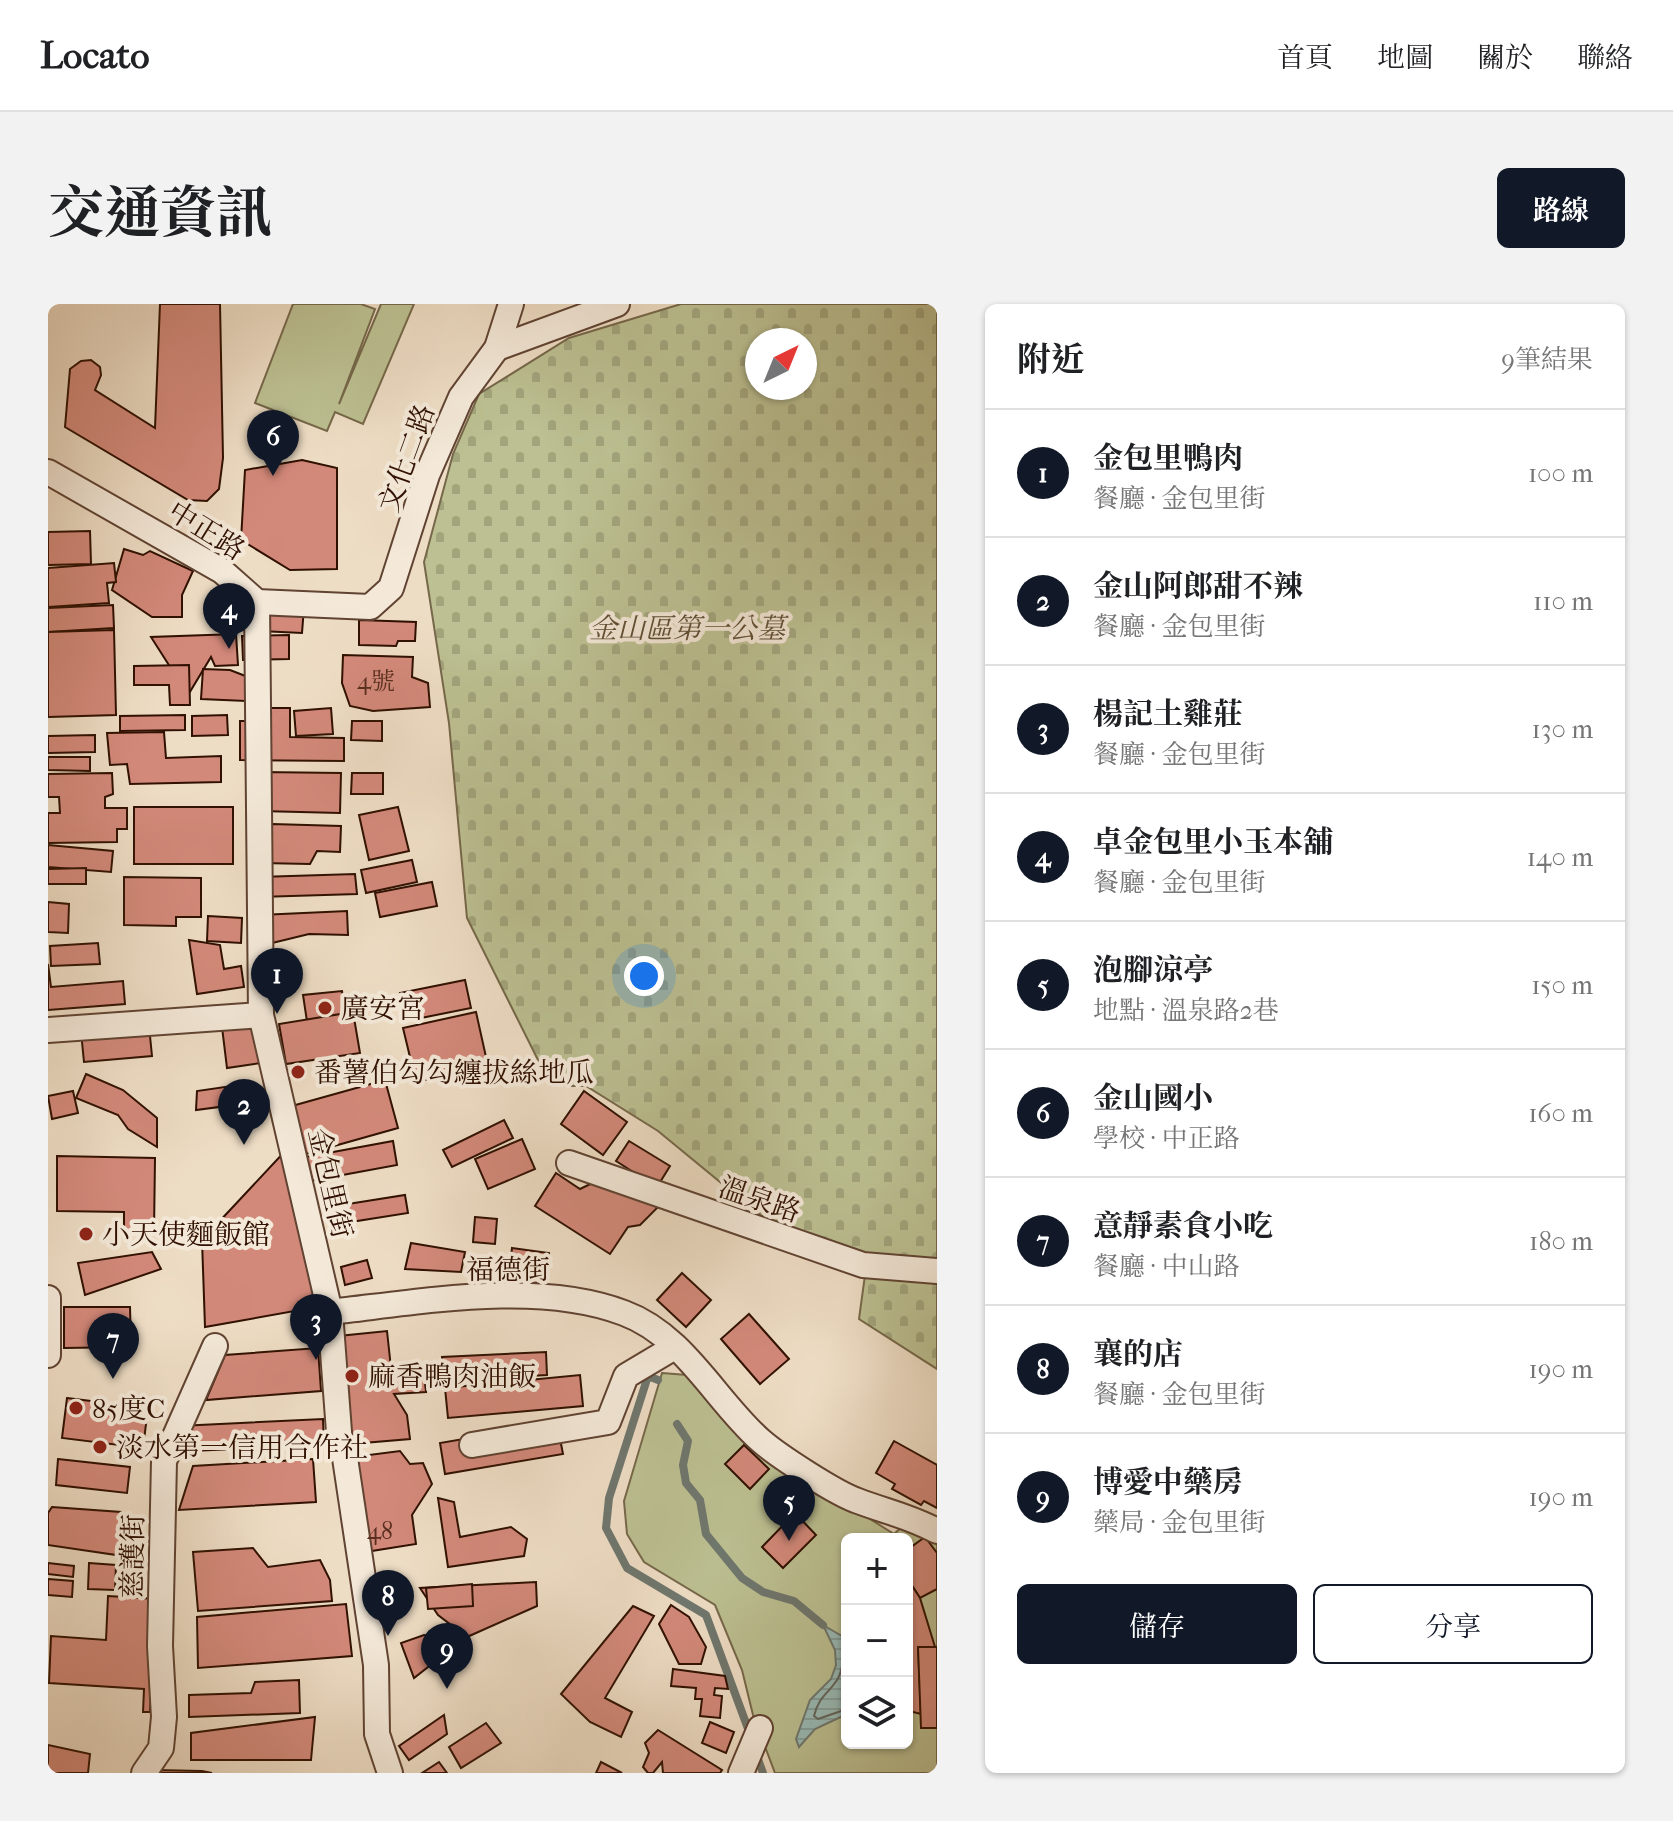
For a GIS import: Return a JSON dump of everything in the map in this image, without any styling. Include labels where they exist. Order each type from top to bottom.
[{"type":"street","name":"文化二路","points":[[257,602],[370,607],[391,588],[427,475],[461,397],[497,348],[511,304]]},
{"type":"street","points":[[497,348],[617,304]]},
{"type":"street","name":"中正路","points":[[48,472],[222,571],[257,602]]},
{"type":"street","name":"金包里街","points":[[257,602],[261,1015],[330,1312],[340,1445],[345,1458],[376,1665],[377,1734],[390,1773]]},
{"type":"street","points":[[48,1030],[261,1015]]},
{"type":"street","name":"溫泉路","points":[[569,1163],[863,1265],[937,1271]]},
{"type":"street","name":"福德街","points":[[330,1312],[453,1299],[554,1297],[625,1313],[659,1332],[709,1381],[761,1441],[855,1500],[904,1514],[937,1531]]},
{"type":"street","points":[[48,1298],[48,1355]]},
{"type":"street","name":"慈護街","points":[[144,1773],[161,1748],[164,1717],[160,1646],[164,1461],[215,1346]]},
{"type":"street","points":[[472,1445],[608,1422],[626,1376],[673,1348]]},
{"type":"street","points":[[743,1768],[760,1728]]},
{"type":"green space","points":[[293,304],[361,304],[375,309],[339,404],[381,304],[414,304],[363,424],[335,412],[327,431],[255,403]]},
{"type":"green space","name":"金山區第一公墓","points":[[681,304],[937,304],[937,1261],[870,1257],[776,1228],[658,1131],[586,1086],[551,1086],[467,918],[449,723],[424,562],[453,454],[479,394],[569,338]]},
{"type":"green space","points":[[865,1275],[937,1281],[937,1369],[859,1319]]},
{"type":"green space","points":[[662,1373],[687,1375],[784,1465],[892,1533],[841,1533],[841,1749],[913,1749],[913,1533],[895,1533],[905,1524],[937,1542],[937,1773],[775,1773],[753,1715],[742,1670],[715,1605],[644,1562],[627,1534],[624,1501]]},
{"type":"water","points":[[823,1625],[841,1636],[841,1717],[815,1729],[799,1747],[796,1739],[810,1700],[831,1679],[836,1665],[835,1650]]},
{"type":"building","points":[[160,304],[220,304],[223,458],[219,489],[207,501],[188,500],[65,427],[70,369],[81,361],[91,360],[100,367],[101,375],[95,390],[155,428]]},
{"type":"building","points":[[302,460],[337,468],[337,569],[290,570],[241,540],[245,470]]},
{"type":"building","points":[[90,531],[91,564],[48,565],[48,532]]},
{"type":"building","points":[[124,549],[143,555],[150,551],[193,571],[182,595],[182,617],[152,617],[112,590]]},
{"type":"building","points":[[114,563],[116,582],[107,583],[109,603],[48,607],[48,568]]},
{"type":"building","points":[[113,605],[114,628],[48,632],[48,608]]},
{"type":"building","points":[[261,605],[304,607],[302,633],[260,631]]},
{"type":"building","points":[[359,620],[416,622],[415,641],[398,641],[396,646],[359,645]]},
{"type":"building","points":[[114,630],[116,715],[48,717],[48,632]]},
{"type":"building","points":[[236,634],[238,665],[215,666],[211,657],[188,695],[151,637]]},
{"type":"building","points":[[289,635],[289,659],[243,660],[242,636]]},
{"type":"building","points":[[343,655],[413,657],[412,677],[428,683],[430,707],[373,711],[350,706],[342,683]]},
{"type":"building","points":[[189,665],[190,705],[170,705],[169,685],[134,685],[134,666]]},
{"type":"building","points":[[203,669],[230,670],[248,677],[246,701],[201,699]]},
{"type":"building","points":[[260,708],[290,708],[290,737],[344,738],[344,761],[240,760],[240,721],[260,721]]},
{"type":"building","points":[[331,708],[333,734],[296,736],[294,711]]},
{"type":"building","points":[[185,715],[185,730],[120,731],[120,716]]},
{"type":"building","points":[[227,715],[228,735],[192,736],[192,716]]},
{"type":"building","points":[[352,721],[382,721],[382,741],[351,740]]},
{"type":"building","points":[[164,732],[166,758],[221,756],[221,782],[130,784],[127,764],[110,765],[107,733]]},
{"type":"building","points":[[95,735],[95,752],[48,753],[48,736]]},
{"type":"building","points":[[48,757],[90,757],[90,771],[48,770]]},
{"type":"building","points":[[260,772],[341,773],[340,813],[260,811]]},
{"type":"building","points":[[112,773],[113,794],[105,797],[105,808],[127,808],[127,829],[117,829],[117,842],[48,843],[48,813],[60,813],[59,797],[48,797],[48,774]]},
{"type":"building","points":[[352,773],[383,773],[383,794],[351,794]]},
{"type":"building","points":[[134,807],[233,807],[233,864],[134,864]]},
{"type":"building","points":[[398,807],[409,851],[369,860],[359,815]]},
{"type":"building","points":[[272,824],[341,826],[340,852],[317,851],[310,864],[261,863],[262,844],[272,845]]},
{"type":"building","points":[[48,845],[113,851],[111,872],[48,867]]},
{"type":"building","points":[[412,860],[417,882],[366,893],[361,870]]},
{"type":"building","points":[[86,868],[86,884],[48,884],[48,869]]},
{"type":"building","points":[[355,874],[357,894],[259,897],[259,877]]},
{"type":"building","points":[[124,877],[201,878],[201,917],[176,917],[176,926],[124,925]]},
{"type":"building","points":[[432,882],[437,906],[380,917],[375,893]]},
{"type":"building","points":[[48,902],[69,904],[68,933],[48,932]]},
{"type":"building","points":[[347,911],[348,935],[309,934],[260,946],[260,915]]},
{"type":"building","points":[[208,916],[242,918],[241,943],[207,941]]},
{"type":"building","points":[[189,940],[220,945],[224,969],[241,966],[244,987],[197,994]]},
{"type":"building","points":[[98,943],[100,964],[51,966],[50,946]]},
{"type":"building","points":[[48,964],[51,987],[123,981],[125,1004],[48,1010]]},
{"type":"building","points":[[465,980],[471,1008],[406,1021],[400,993]]},
{"type":"building","name":"廣安宮","points":[[342,991],[346,1022],[308,1028],[303,995]]},
{"type":"building","points":[[353,1012],[360,1053],[286,1064],[279,1024]]},
{"type":"building","points":[[476,1012],[488,1066],[416,1082],[403,1028]]},
{"type":"building","points":[[255,1022],[261,1063],[227,1068],[222,1027]]},
{"type":"building","points":[[149,1026],[152,1056],[84,1062],[81,1032]]},
{"type":"building","points":[[86,1074],[123,1090],[157,1118],[157,1147],[128,1129],[118,1115],[76,1098]]},
{"type":"building","points":[[385,1080],[398,1128],[288,1159],[274,1111]]},
{"type":"building","points":[[252,1083],[257,1102],[196,1110],[197,1091]]},
{"type":"building","points":[[73,1091],[78,1113],[52,1119],[48,1096]]},
{"type":"building","points":[[584,1091],[627,1122],[603,1155],[561,1124]]},
{"type":"building","points":[[504,1120],[513,1138],[452,1167],[443,1150]]},
{"type":"building","points":[[522,1139],[535,1169],[488,1189],[475,1159]]},
{"type":"building","points":[[393,1141],[397,1165],[299,1183],[295,1159]]},
{"type":"building","points":[[629,1141],[670,1166],[657,1187],[616,1161]]},
{"type":"building","points":[[288,1148],[317,1307],[205,1327],[202,1240]]},
{"type":"building","points":[[57,1156],[155,1158],[154,1231],[124,1230],[124,1212],[57,1211]]},
{"type":"building","points":[[556,1173],[580,1189],[607,1176],[659,1206],[640,1225],[628,1227],[610,1254],[535,1206]]},
{"type":"building","points":[[405,1195],[408,1213],[338,1224],[335,1206]]},
{"type":"building","points":[[475,1217],[497,1219],[495,1244],[473,1242]]},
{"type":"building","points":[[411,1243],[465,1252],[461,1272],[405,1269]]},
{"type":"building","points":[[512,1248],[549,1253],[545,1284],[508,1279]]},
{"type":"building","points":[[152,1252],[161,1269],[85,1295],[78,1263]]},
{"type":"building","points":[[367,1260],[372,1278],[345,1285],[341,1267]]},
{"type":"building","points":[[682,1273],[711,1300],[686,1327],[657,1300]]},
{"type":"building","points":[[64,1307],[130,1307],[131,1347],[64,1348]]},
{"type":"building","points":[[749,1314],[789,1359],[760,1384],[721,1339]]},
{"type":"building","points":[[387,1331],[391,1368],[423,1365],[426,1392],[394,1394],[407,1415],[410,1439],[340,1445],[329,1337]]},
{"type":"building","points":[[318,1348],[321,1391],[206,1400],[225,1355]]},
{"type":"building","points":[[546,1352],[547,1375],[444,1380],[442,1357]]},
{"type":"building","points":[[580,1375],[583,1406],[448,1418],[445,1388]]},
{"type":"building","points":[[67,1398],[148,1408],[143,1448],[62,1438]]},
{"type":"building","points":[[323,1419],[324,1445],[171,1452],[179,1426]]},
{"type":"building","points":[[557,1423],[563,1454],[445,1474],[440,1443]]},
{"type":"building","points":[[894,1441],[937,1465],[937,1508],[924,1501],[921,1505],[892,1489],[895,1484],[876,1473]]},
{"type":"building","points":[[744,1445],[769,1469],[750,1489],[725,1464]]},
{"type":"building","points":[[400,1451],[410,1464],[423,1463],[432,1484],[412,1515],[416,1544],[359,1553],[345,1458]]},
{"type":"building","points":[[58,1459],[130,1467],[127,1493],[56,1485]]},
{"type":"building","points":[[313,1459],[316,1502],[179,1510],[193,1466]]},
{"type":"building","points":[[438,1498],[454,1502],[460,1537],[511,1527],[527,1539],[524,1556],[448,1567]]},
{"type":"building","points":[[52,1507],[121,1512],[123,1556],[48,1545],[48,1513]]},
{"type":"building","points":[[795,1513],[816,1535],[783,1568],[762,1547]]},
{"type":"building","points":[[925,1537],[937,1553],[937,1589],[920,1598],[913,1587],[913,1546]]},
{"type":"building","points":[[253,1548],[268,1567],[320,1560],[330,1580],[332,1601],[198,1611],[193,1552]]},
{"type":"building","points":[[48,1563],[74,1566],[73,1577],[48,1574]]},
{"type":"building","points":[[89,1563],[116,1565],[115,1590],[88,1589]]},
{"type":"building","points":[[48,1579],[73,1581],[72,1597],[48,1595]]},
{"type":"building","points":[[536,1582],[537,1606],[467,1637],[438,1615],[420,1588]]},
{"type":"building","points":[[472,1584],[473,1606],[428,1609],[426,1588]]},
{"type":"building","points":[[913,1587],[920,1598],[935,1647],[918,1647],[921,1714],[913,1712]]},
{"type":"building","points":[[108,1596],[156,1599],[150,1712],[143,1712],[144,1689],[49,1683],[51,1636],[106,1640]]},
{"type":"building","points":[[346,1604],[352,1656],[198,1668],[197,1617]]},
{"type":"building","points":[[671,1605],[689,1617],[706,1647],[701,1664],[679,1664],[659,1624]]},
{"type":"building","points":[[633,1606],[654,1616],[605,1698],[632,1712],[621,1737],[590,1722],[561,1694]]},
{"type":"building","points":[[424,1635],[456,1645],[414,1678],[401,1643]]},
{"type":"building","points":[[918,1647],[937,1647],[937,1728],[921,1728]]},
{"type":"building","points":[[673,1669],[725,1676],[728,1689],[715,1688],[714,1695],[722,1696],[720,1718],[700,1716],[702,1699],[695,1699],[696,1688],[671,1686]]},
{"type":"building","points":[[299,1680],[300,1713],[189,1717],[189,1695],[251,1693],[255,1682]]},
{"type":"building","points":[[444,1715],[447,1734],[409,1760],[399,1746]]},
{"type":"building","points":[[315,1717],[311,1760],[191,1760],[191,1733]]},
{"type":"building","points":[[710,1722],[734,1732],[726,1753],[702,1743]]},
{"type":"building","points":[[486,1723],[501,1743],[461,1768],[449,1747]]},
{"type":"building","points":[[658,1730],[722,1770],[720,1773],[663,1773],[662,1762],[653,1773],[648,1773],[643,1767],[649,1753],[645,1743]]},
{"type":"building","points":[[48,1745],[90,1754],[88,1773],[48,1773]]},
{"type":"building","points":[[439,1762],[447,1773],[422,1773]]},
{"type":"building","points":[[601,1762],[622,1773],[596,1773]]},
{"type":"building","points":[[155,1770],[202,1771],[212,1773],[154,1773]]},
{"type":"waterway","points":[[658,1380],[648,1376],[609,1498],[606,1528],[627,1568],[706,1615],[750,1734]]},
{"type":"waterway","points":[[677,1424],[688,1441],[683,1465],[686,1483],[700,1500],[706,1534],[742,1578],[763,1592],[794,1601],[823,1625]]},
{"type":"waterway","points":[[755,1751],[763,1773]]},
{"type":"place","name":"金山國小","points":[[273,476]]},
{"type":"place","name":"卓金包里小玉本舖","points":[[229,649]]},
{"type":"place","name":"廣安宮","points":[[325,1008]]},
{"type":"place","name":"金包里鴨肉","points":[[277,1014]]},
{"type":"place","name":"番薯伯勾勾纏拔絲地瓜","points":[[298,1072]]},
{"type":"place","name":"金山阿郎甜不辣","points":[[244,1145]]},
{"type":"place","name":"小天使麵飯館","points":[[86,1234]]},
{"type":"place","name":"楊記土雞莊","points":[[316,1360]]},
{"type":"place","name":"麻香鴨肉油飯","points":[[352,1376]]},
{"type":"place","name":"意靜素食小吃","points":[[113,1379]]},
{"type":"place","name":"85度C","points":[[76,1408]]},
{"type":"place","name":"淡水第一信用合作社","points":[[100,1447]]},
{"type":"place","name":"泡腳涼亭","points":[[789,1541]]},
{"type":"place","name":"襄的店","points":[[388,1636]]},
{"type":"place","name":"博愛中藥房","points":[[447,1689]]}]
